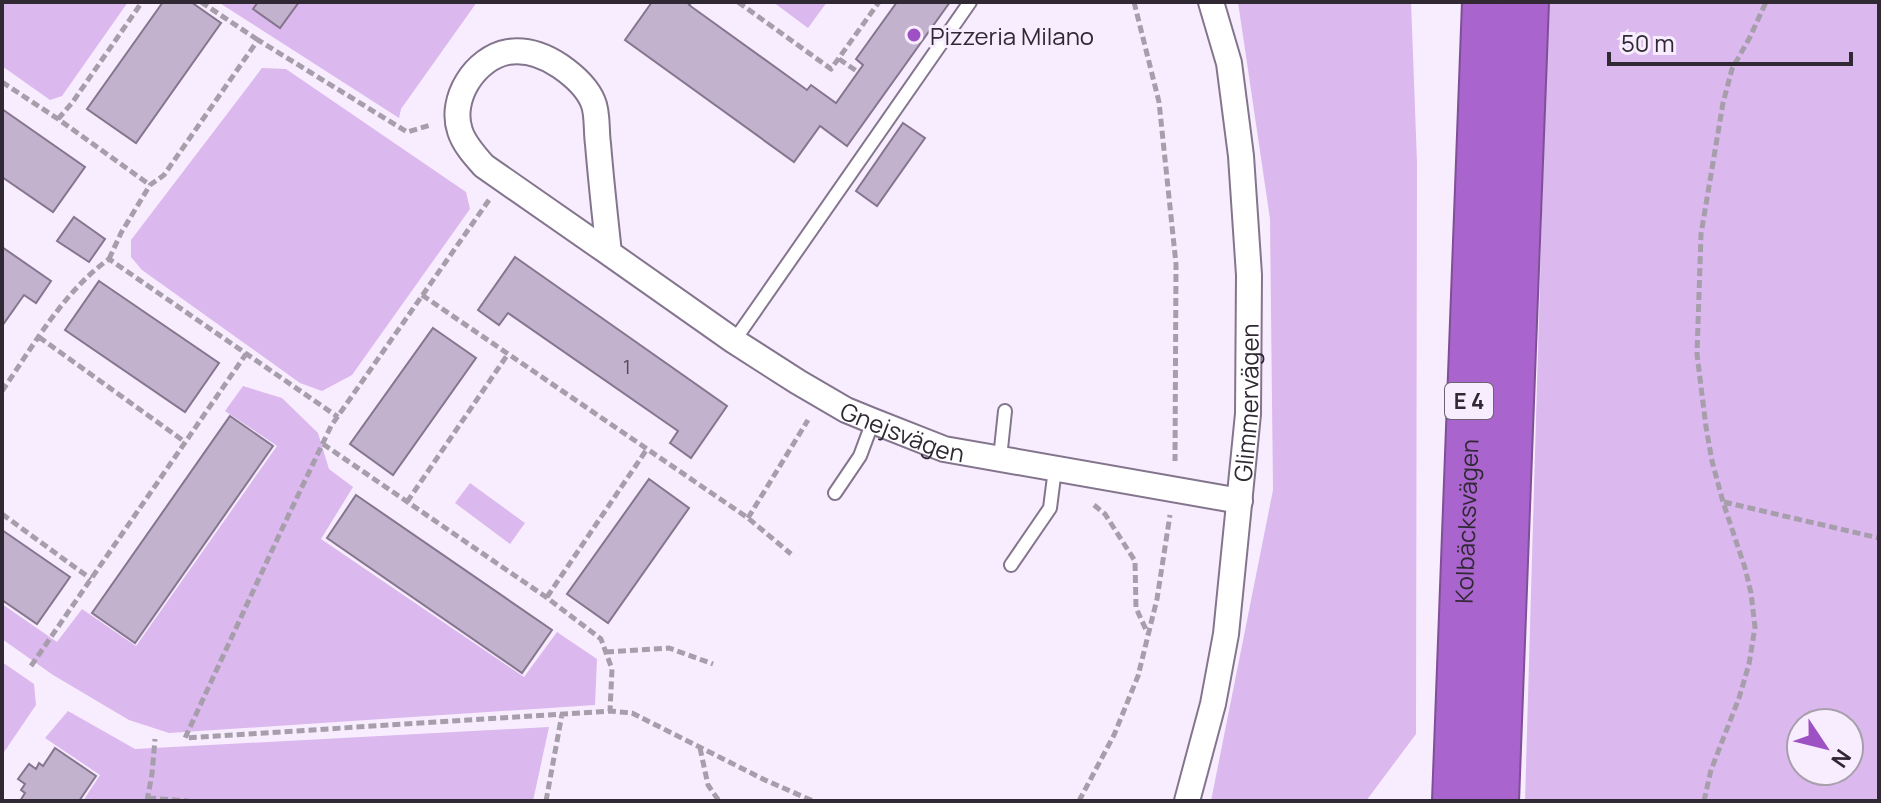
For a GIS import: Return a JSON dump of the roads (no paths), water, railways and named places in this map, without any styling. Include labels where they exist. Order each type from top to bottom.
[{"type":"highway","name":"Kolbäcksvägen","points":[[1455,801],[1485,2]]},
{"type":"highway","name":"Kolbäcksvägen","points":[[1496,801],[1526,2]]},
{"type":"street","name":"Glimmervägen","points":[[1187,801],[1213,704],[1226,634],[1248,414],[1249,275],[1241,156],[1229,63],[1211,2]]},
{"type":"street","name":"Gnejsvägen","points":[[609,253],[593,103],[572,74],[553,61],[533,53],[510,52],[495,56],[468,80],[459,100],[457,119],[460,133],[484,166],[734,341],[846,410],[944,449],[1240,501]]},
{"type":"lane","points":[[734,341],[970,2]]},
{"type":"lane","points":[[1000,458],[1005,411]]},
{"type":"lane","points":[[835,493],[860,456],[873,421]]},
{"type":"lane","points":[[1011,565],[1050,508],[1055,469]]},
{"type":"place","name":"Pizzeria Milano","points":[[914,35]]}]
